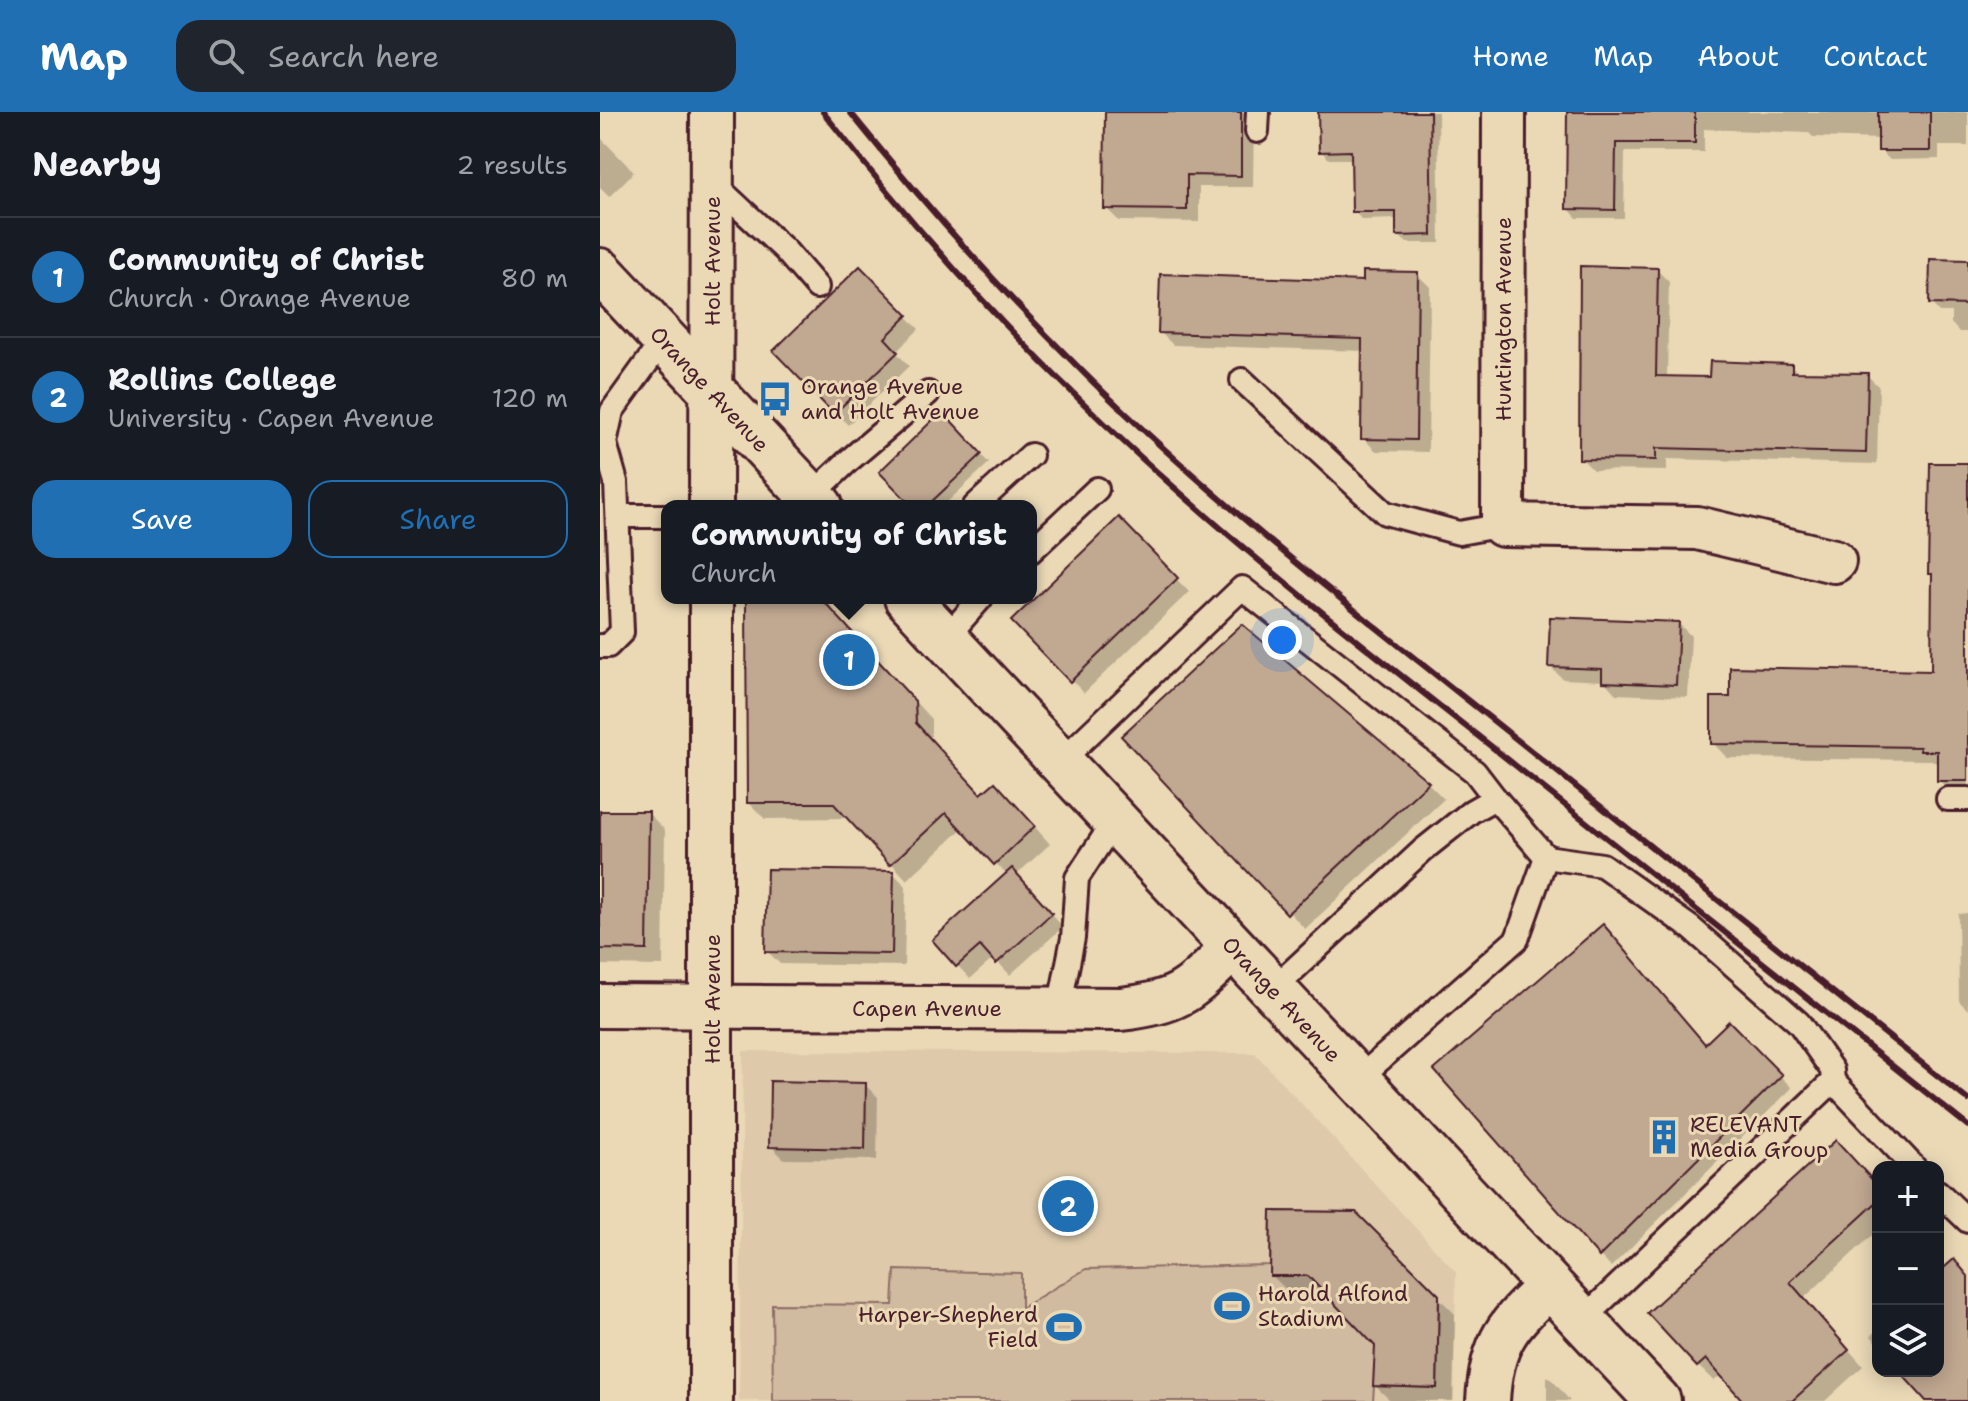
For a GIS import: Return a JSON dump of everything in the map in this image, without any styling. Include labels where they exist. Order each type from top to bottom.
[{"type":"main road","name":"Orange Avenue","points":[[600,271],[815,500]]},
{"type":"main road","name":"Orange Avenue","points":[[913,604],[1658,1401]]},
{"type":"street","name":"Holt Avenue","points":[[711,500],[712,112]]},
{"type":"street","name":"Huntington Avenue","points":[[1503,525],[1504,112]]},
{"type":"street","points":[[1503,525],[1697,528],[1834,561]]},
{"type":"street","name":"Holt Avenue","points":[[711,604],[711,1401]]},
{"type":"street","name":"Capen Avenue","points":[[600,1006],[1121,1009],[1168,1001],[1187,992],[1234,947]]},
{"type":"street","points":[[1488,1401],[1494,1363],[1506,1331],[1514,1319],[1550,1285]]},
{"type":"lane","points":[[712,182],[785,250],[817,287]]},
{"type":"lane","points":[[600,646],[608,646],[622,632],[613,526],[616,482],[603,443],[612,411],[664,339]]},
{"type":"lane","points":[[1242,380],[1385,513],[1459,533],[1503,525]]},
{"type":"lane","points":[[817,500],[847,462],[928,393]]},
{"type":"lane","points":[[982,500],[1031,455]]},
{"type":"lane","points":[[1037,545],[1097,489]]},
{"type":"lane","points":[[613,526],[661,517]]},
{"type":"lane","points":[[1060,762],[1242,588],[1475,772],[1546,857],[1602,865],[1691,928],[1799,1023],[1832,1070],[1833,1081],[1908,1161]]},
{"type":"lane","points":[[945,639],[976,604]]},
{"type":"lane","points":[[1273,989],[1423,850],[1472,811],[1495,798]]},
{"type":"lane","points":[[1059,1009],[1073,938],[1077,878],[1115,820]]},
{"type":"lane","points":[[1357,1080],[1517,939],[1546,857]]},
{"type":"lane","points":[[1582,1320],[1833,1081]]},
{"type":"lane","points":[[1944,1198],[1968,1221]]},
{"type":"shaded area","points":[[743,1051],[1255,1053],[1456,1272],[1454,1401],[739,1401]]},
{"type":"shaded area","name":"Harper-Shepherd Field","points":[[1271,1211],[1356,1212],[1439,1295],[1437,1388],[1374,1386],[1373,1401],[773,1401],[772,1304],[893,1305],[895,1270],[1021,1273],[1021,1308],[1086,1269],[1270,1265]]},
{"type":"building","points":[[1105,112],[1241,112],[1241,176],[1187,175],[1187,210],[1104,209]]},
{"type":"building","points":[[1318,112],[1430,112],[1432,235],[1396,236],[1396,212],[1352,212],[1351,151],[1319,152]]},
{"type":"building","points":[[1567,112],[1695,112],[1695,143],[1616,143],[1615,210],[1566,209]]},
{"type":"building","points":[[1878,112],[1930,112],[1930,151],[1878,151]]},
{"type":"building","points":[[1930,259],[1968,260],[1968,305],[1929,304]]},
{"type":"building","points":[[860,266],[908,315],[885,338],[898,352],[834,414],[773,351]]},
{"type":"building","points":[[1580,266],[1658,268],[1656,376],[1709,377],[1710,361],[1792,364],[1792,372],[1868,373],[1866,453],[1656,448],[1656,460],[1579,459]]},
{"type":"building","points":[[1363,271],[1418,272],[1416,440],[1361,439],[1362,339],[1158,333],[1160,274],[1363,281]]},
{"type":"building","points":[[942,411],[982,454],[933,500],[906,500],[879,472]]},
{"type":"building","points":[[1930,463],[1968,463],[1968,781],[1937,781],[1937,751],[1920,751],[1920,747],[1711,744],[1711,697],[1730,697],[1730,667],[1931,671],[1932,574],[1928,574]]},
{"type":"building","points":[[1119,517],[1178,578],[1070,682],[1011,621],[1029,604],[1037,604],[1037,596]]},
{"type":"building","points":[[746,604],[826,604],[915,701],[916,723],[981,794],[995,782],[1035,826],[994,865],[946,813],[890,865],[833,803],[747,803]]},
{"type":"building","points":[[1550,617],[1679,622],[1676,685],[1602,682],[1602,669],[1548,667]]},
{"type":"building","points":[[1242,624],[1429,782],[1287,914],[1121,736]]},
{"type":"building","points":[[600,811],[649,811],[647,950],[600,949]]},
{"type":"building","points":[[1012,868],[1052,913],[996,964],[980,946],[956,967],[932,940]]},
{"type":"building","points":[[767,869],[894,871],[892,954],[765,952]]},
{"type":"building","points":[[1603,924],[1705,1044],[1729,1021],[1782,1075],[1599,1257],[1434,1070]]},
{"type":"building","points":[[770,1081],[866,1083],[865,1149],[769,1147]]},
{"type":"building","points":[[1836,1140],[1872,1179],[1872,1207],[1790,1282],[1849,1350],[1792,1401],[1743,1401],[1706,1359],[1697,1367],[1647,1313]]},
{"type":"building","points":[[1271,1211],[1356,1212],[1439,1295],[1437,1388],[1373,1386],[1375,1346],[1308,1276],[1270,1276]]},
{"type":"building","points":[[1954,1259],[1968,1276],[1968,1401],[1926,1401],[1904,1377],[1944,1377],[1944,1268]]},
{"type":"railway","points":[[823,112],[913,222],[1007,327],[1126,444],[1234,540],[1968,1126]]},
{"type":"railway","points":[[850,112],[935,214],[1024,312],[1187,470],[1347,604],[1968,1100]]},
{"type":"place","name":"Orange Avenue and Holt Avenue","points":[[775,399]]},
{"type":"place","name":"Community of Christ","points":[[849,660]]},
{"type":"place","name":"RELEVANT Media Group","points":[[1664,1137]]},
{"type":"place","name":"Rollins College","points":[[1068,1206]]},
{"type":"place","name":"Harold Alfond Stadium","points":[[1232,1306]]},
{"type":"place","name":"Harper-Shepherd Field","points":[[1064,1327]]}]
